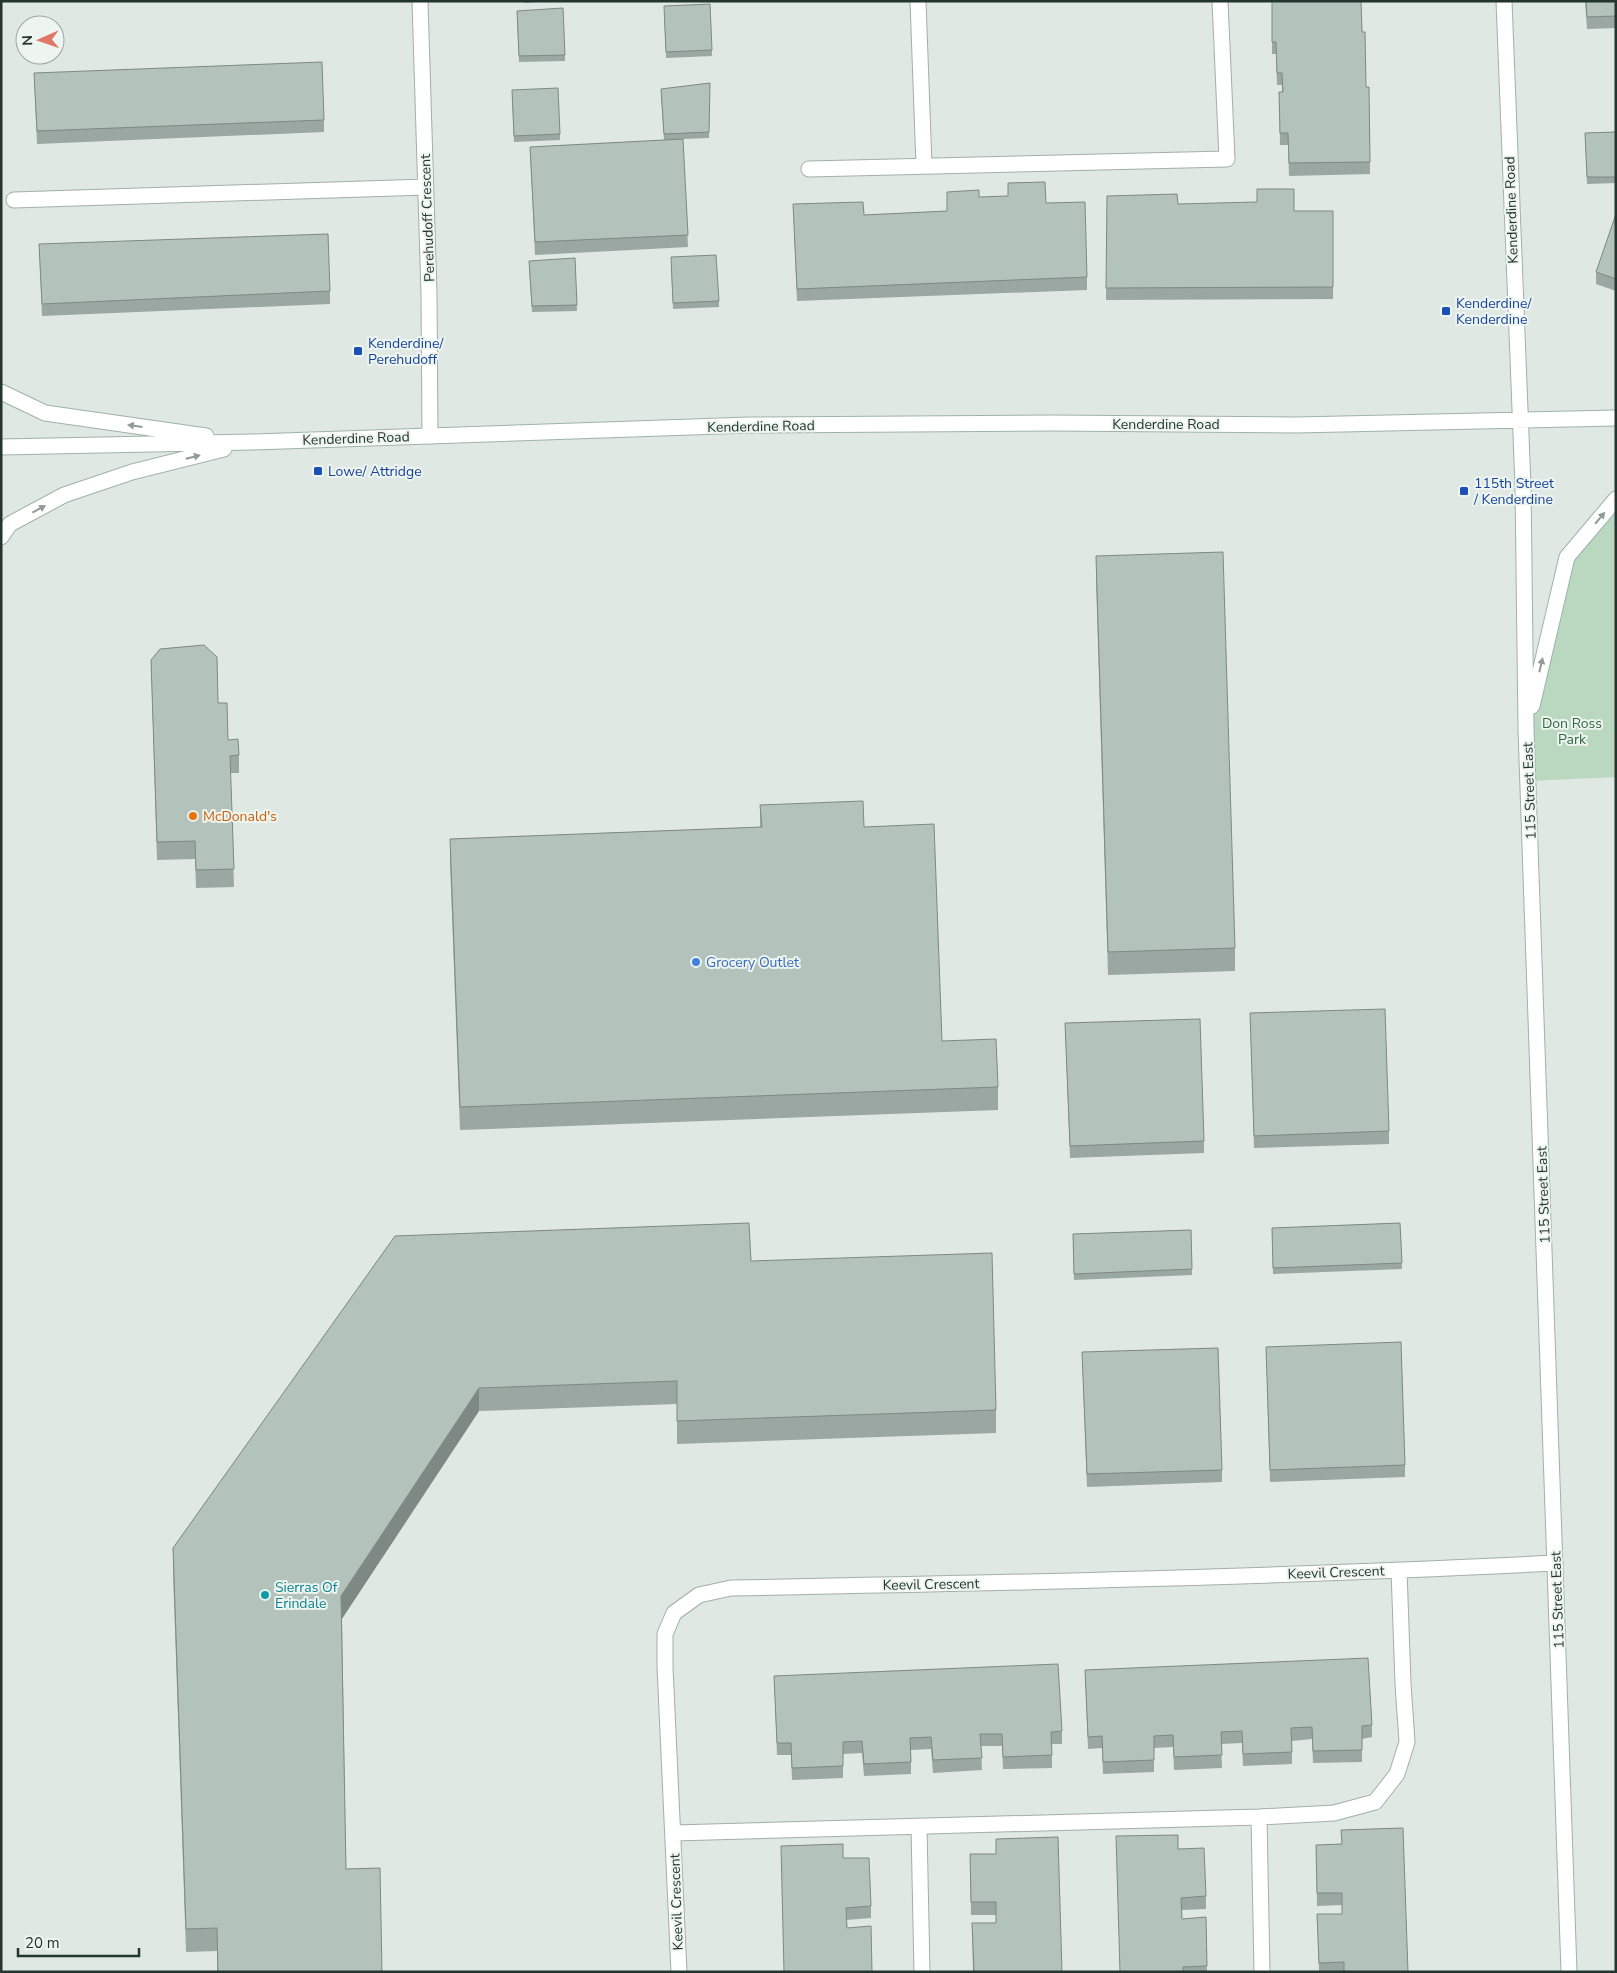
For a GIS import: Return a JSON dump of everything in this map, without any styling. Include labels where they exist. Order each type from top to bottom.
[{"type":"street","name":"Perehudoff Crescent","points":[[420,1],[426,187],[430,436]]},
{"type":"street","points":[[918,1],[924,166]]},
{"type":"street","points":[[809,169],[1227,159],[1220,1]]},
{"type":"street","name":"Kenderdine Road","points":[[1504,1],[1520,419]]},
{"type":"street","points":[[14,200],[426,187]]},
{"type":"street","points":[[1,392],[45,413],[252,442]]},
{"type":"street","name":"Kenderdine Road","points":[[1,448],[252,442],[750,425],[1296,424],[1616,418]]},
{"type":"street","name":"115 Street East","points":[[1520,419],[1523,486],[1526,730],[1569,1972]]},
{"type":"street","points":[[1,537],[10,524],[64,495],[132,472],[252,442]]},
{"type":"street","points":[[1526,730],[1567,557],[1616,499]]},
{"type":"street","name":"Keevil Crescent","points":[[679,1972],[665,1634],[674,1612],[699,1595],[731,1588],[1048,1582],[1555,1563]]},
{"type":"street","points":[[674,1834],[1259,1817],[1334,1813],[1375,1802],[1397,1774],[1407,1742],[1399,1570]]},
{"type":"street","points":[[1259,1817],[1262,1972]]},
{"type":"street","points":[[919,1826],[922,1972]]},
{"type":"green space","name":"Don Ross Park","points":[[1616,499],[1616,777],[1529,781],[1526,730],[1567,557]]},
{"type":"building","points":[[1272,1],[1361,1],[1362,32],[1365,32],[1366,87],[1369,87],[1370,162],[1289,163],[1288,133],[1280,133],[1279,92],[1283,92],[1282,73],[1277,73],[1276,42],[1272,42]]},
{"type":"building","points":[[1586,1],[1616,1],[1616,16],[1587,17]]},
{"type":"building","points":[[710,4],[712,50],[666,52],[664,6]]},
{"type":"building","points":[[563,8],[565,55],[519,56],[517,11]]},
{"type":"building","points":[[322,62],[324,120],[37,131],[34,73]]},
{"type":"building","points":[[710,83],[709,132],[664,134],[661,89]]},
{"type":"building","points":[[558,88],[560,134],[514,136],[512,90]]},
{"type":"building","points":[[1616,132],[1616,177],[1587,177],[1585,133]]},
{"type":"building","points":[[683,139],[688,235],[535,242],[530,147]]},
{"type":"building","points":[[1045,182],[1046,203],[1085,202],[1087,277],[797,289],[793,204],[863,202],[864,215],[947,211],[947,192],[979,190],[979,197],[1008,196],[1008,183]]},
{"type":"building","points":[[1257,189],[1294,189],[1294,211],[1333,211],[1333,287],[1106,288],[1107,196],[1177,194],[1178,204],[1257,202]]},
{"type":"building","points":[[1616,214],[1616,279],[1596,272]]},
{"type":"building","points":[[328,234],[330,291],[42,304],[39,244]]},
{"type":"building","points":[[716,255],[719,301],[673,303],[671,257]]},
{"type":"building","points":[[575,258],[577,305],[532,306],[529,261]]},
{"type":"building","points":[[1223,552],[1235,948],[1108,952],[1096,556]]},
{"type":"building","name":"McDonald's","points":[[204,645],[217,657],[218,703],[227,703],[228,740],[238,739],[239,755],[230,756],[234,869],[196,870],[195,841],[157,842],[151,660],[160,649]]},
{"type":"building","name":"Grocery Outlet","points":[[863,801],[864,827],[934,824],[942,1041],[996,1039],[998,1087],[460,1107],[450,839],[762,827],[760,805]]},
{"type":"building","points":[[1385,1009],[1389,1131],[1254,1136],[1250,1013]]},
{"type":"building","points":[[1200,1019],[1204,1141],[1070,1146],[1065,1023]]},
{"type":"building","name":"Sierras Of Erindale","points":[[749,1223],[751,1261],[992,1253],[996,1410],[677,1421],[677,1381],[479,1388],[341,1596],[346,1869],[380,1868],[382,1972],[218,1972],[217,1928],[186,1929],[173,1548],[395,1236]]},
{"type":"building","points":[[1400,1223],[1402,1263],[1273,1268],[1272,1228]]},
{"type":"building","points":[[1191,1230],[1192,1269],[1074,1274],[1073,1234]]},
{"type":"building","points":[[1401,1342],[1405,1465],[1270,1470],[1266,1347]]},
{"type":"building","points":[[1218,1348],[1222,1470],[1087,1474],[1082,1352]]},
{"type":"building","points":[[1368,1658],[1372,1725],[1362,1726],[1362,1750],[1313,1751],[1312,1727],[1291,1728],[1292,1752],[1243,1754],[1242,1731],[1221,1732],[1222,1755],[1174,1757],[1173,1735],[1154,1736],[1154,1760],[1103,1762],[1102,1736],[1088,1737],[1085,1670]]},
{"type":"building","points":[[1058,1664],[1062,1731],[1051,1732],[1052,1755],[1003,1757],[1002,1734],[980,1734],[982,1758],[933,1760],[931,1737],[910,1738],[911,1762],[864,1764],[862,1741],[843,1742],[843,1766],[792,1768],[791,1743],[777,1743],[774,1676]]},
{"type":"building","points":[[1403,1828],[1408,1972],[1344,1972],[1344,1962],[1319,1963],[1317,1914],[1342,1914],[1342,1893],[1317,1893],[1316,1845],[1342,1844],[1341,1830]]},
{"type":"building","points":[[1178,1835],[1178,1849],[1204,1848],[1206,1896],[1181,1898],[1182,1919],[1206,1917],[1207,1966],[1183,1967],[1183,1972],[1120,1972],[1116,1836]]},
{"type":"building","points":[[1058,1837],[1062,1972],[974,1972],[972,1923],[996,1923],[996,1902],[971,1902],[970,1854],[996,1854],[996,1839]]},
{"type":"building","points":[[843,1844],[843,1858],[869,1858],[871,1906],[846,1908],[847,1928],[871,1926],[872,1972],[784,1972],[781,1846]]},
{"type":"place","name":"Kenderdine/ Kenderdine","points":[[1446,311]]},
{"type":"place","name":"Kenderdine/ Perehudoff","points":[[358,351]]},
{"type":"place","name":"Lowe/ Attridge","points":[[318,471]]},
{"type":"place","name":"115th Street / Kenderdine","points":[[1464,491]]},
{"type":"place","name":"McDonald's","points":[[193,816]]},
{"type":"place","name":"Grocery Outlet","points":[[696,962]]},
{"type":"place","name":"Sierras Of Erindale","points":[[265,1595]]}]
